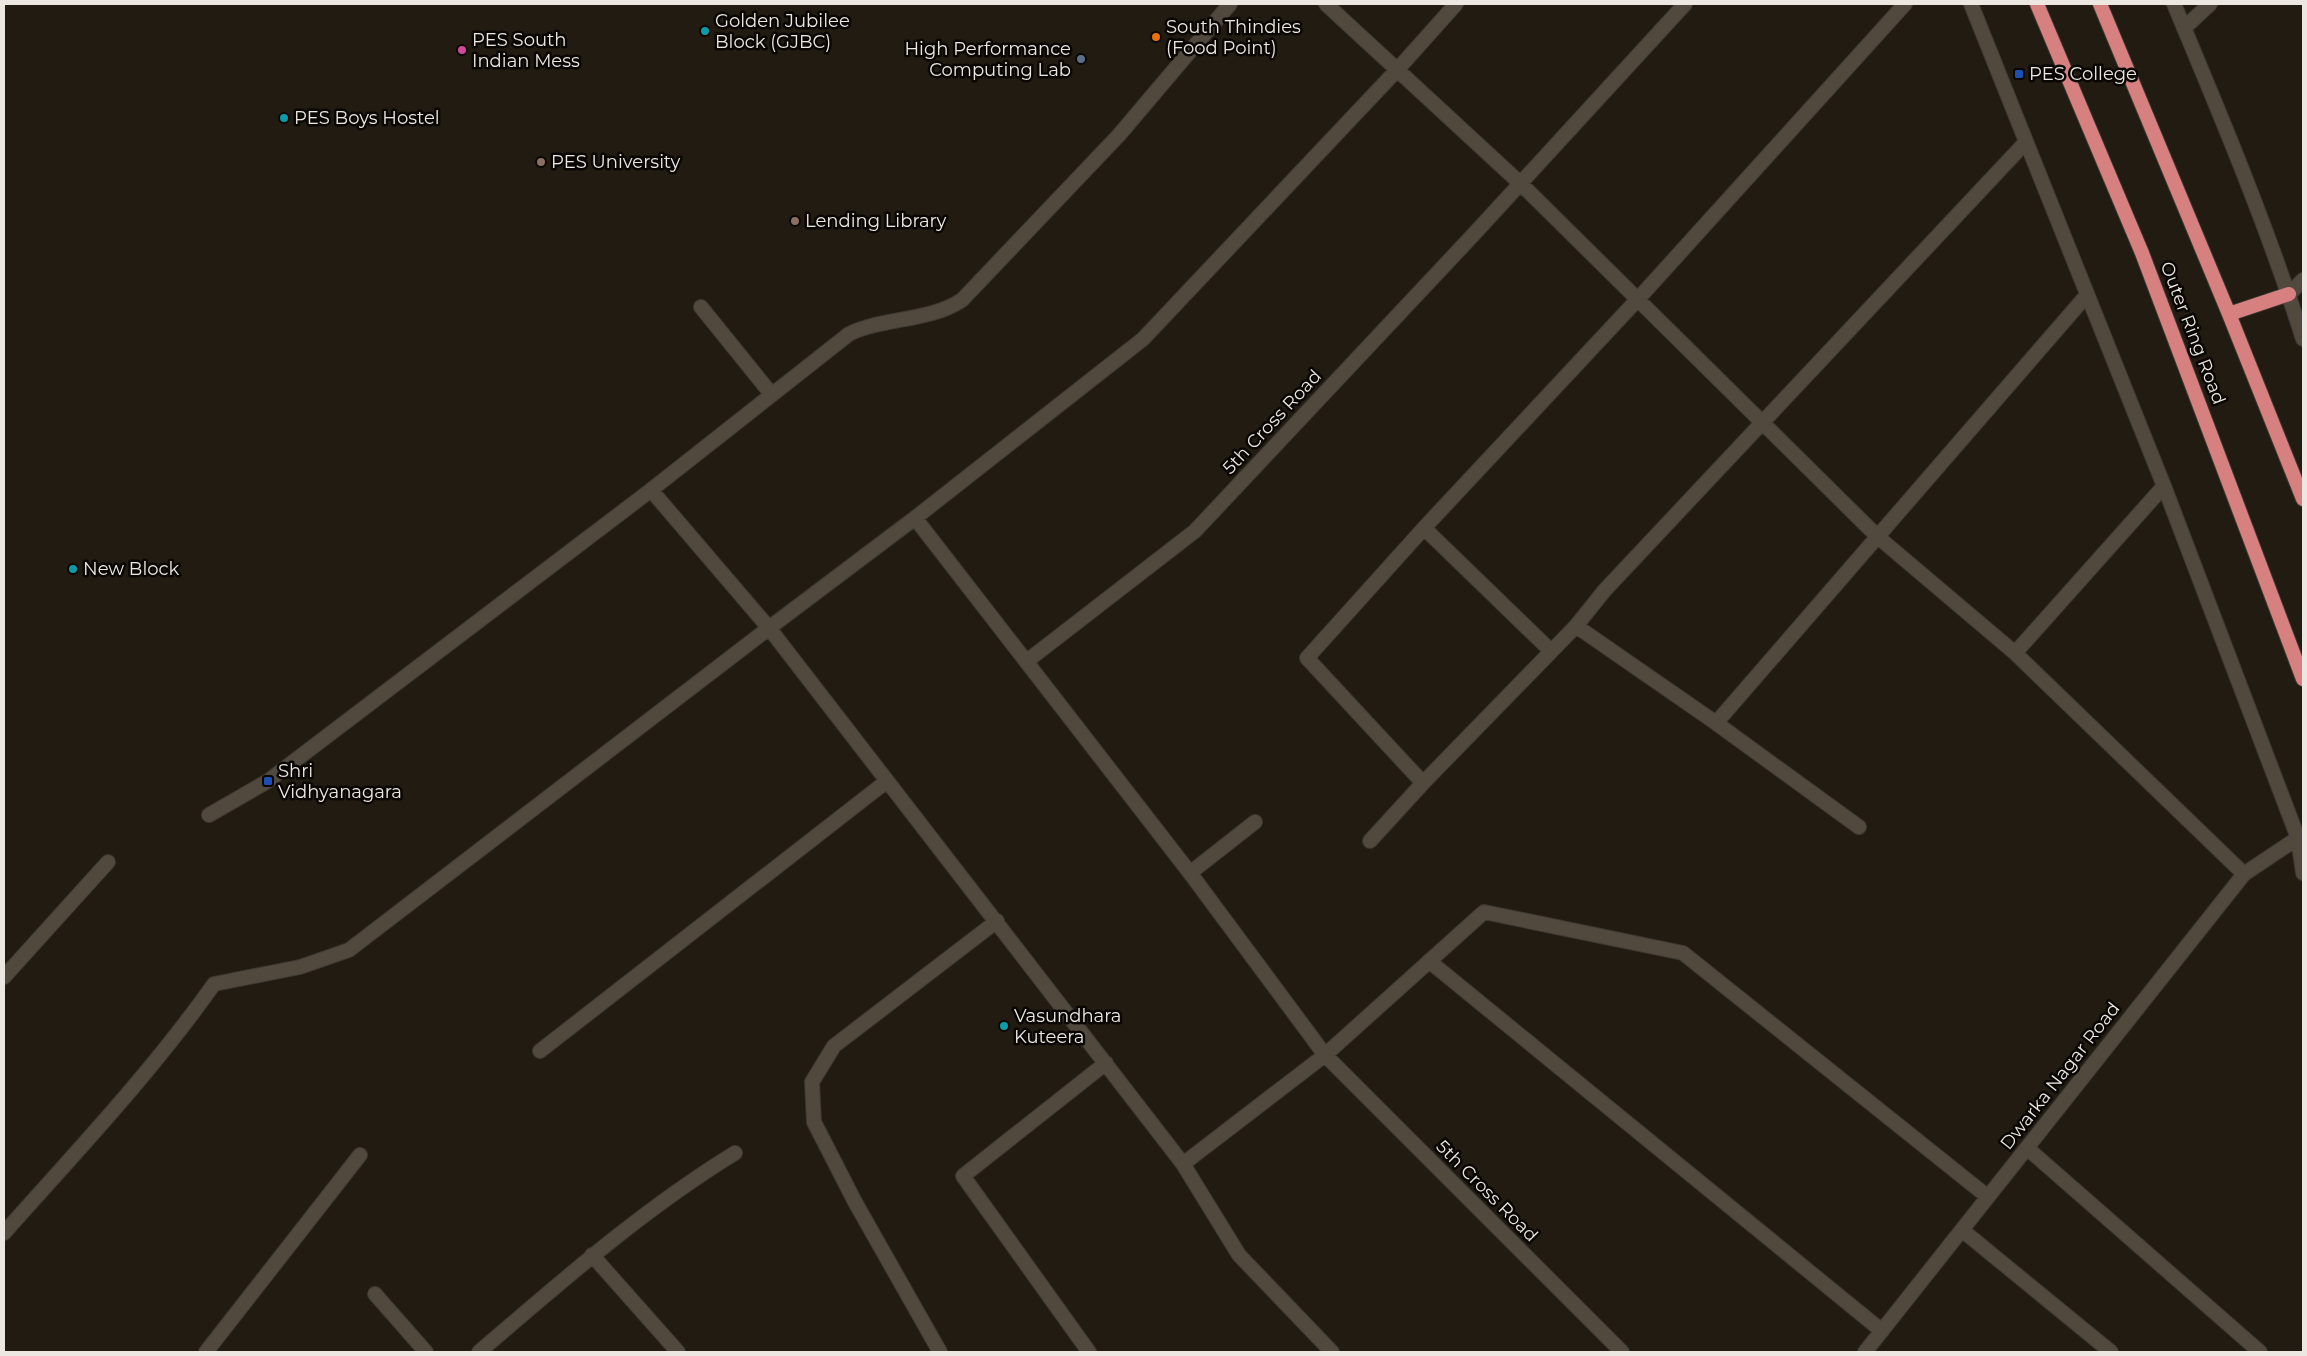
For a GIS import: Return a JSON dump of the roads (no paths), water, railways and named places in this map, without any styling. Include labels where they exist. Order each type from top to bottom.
[{"type":"highway","name":"Outer Ring Road","points":[[2037,4],[2142,253],[2303,678]]},
{"type":"highway","points":[[2100,4],[2230,314],[2303,499]]},
{"type":"highway","points":[[2230,314],[2289,294]]},
{"type":"street","points":[[209,816],[268,781],[651,490],[849,334],[866,326],[948,310],[962,300],[1119,135],[1230,4]]},
{"type":"street","points":[[1326,4],[1521,184],[1762,424],[1878,536],[2015,653],[2244,874]]},
{"type":"street","points":[[4,1233],[134,1088],[180,1032],[214,984],[300,967],[348,950],[914,518],[1142,339],[1397,70],[1456,4]]},
{"type":"street","name":"5th Cross Road","points":[[1027,661],[1195,531],[1521,184],[1685,4]]},
{"type":"street","points":[[1423,784],[1307,658],[1424,528],[1638,299],[1905,4]]},
{"type":"street","points":[[1971,4],[2086,296],[2164,486],[2301,837],[2303,873]]},
{"type":"street","points":[[2174,4],[2289,294],[2303,339]]},
{"type":"street","points":[[2184,28],[2210,4]]},
{"type":"street","points":[[1370,841],[1576,626],[1604,591],[2025,143]]},
{"type":"street","points":[[2289,294],[2303,280]]},
{"type":"street","points":[[1716,722],[2086,296]]},
{"type":"street","points":[[702,307],[772,395]]},
{"type":"street","points":[[2015,653],[2164,486]]},
{"type":"street","points":[[651,490],[770,628],[997,921],[1183,1164],[1239,1255],[1332,1352]]},
{"type":"street","name":"5th Cross Road","points":[[914,518],[1190,872],[1325,1056],[1622,1352]]},
{"type":"street","points":[[1424,528],[1551,651]]},
{"type":"street","points":[[1576,626],[1716,722],[1859,827]]},
{"type":"street","points":[[540,1051],[887,781]]},
{"type":"street","points":[[1190,872],[1255,822]]},
{"type":"street","name":"Dwarka Nagar Road","points":[[1865,1352],[2244,874],[2301,837]]},
{"type":"street","points":[[4,977],[108,862]]},
{"type":"street","points":[[1183,1164],[1325,1056],[1484,912],[1683,954],[1988,1197]]},
{"type":"street","points":[[940,1352],[855,1202],[814,1122],[812,1082],[834,1046],[997,921]]},
{"type":"street","points":[[1429,962],[1882,1332]]},
{"type":"street","points":[[1089,1352],[963,1176],[1106,1063]]},
{"type":"street","points":[[2027,1148],[2260,1352]]},
{"type":"street","points":[[479,1352],[592,1255],[693,1178],[735,1153]]},
{"type":"street","points":[[208,1351],[360,1155]]},
{"type":"street","points":[[1962,1230],[2111,1352]]},
{"type":"street","points":[[592,1255],[678,1352]]},
{"type":"street","points":[[375,1294],[426,1352]]},
{"type":"place","name":"Golden Jubilee Block (GJBC)","points":[[705,31]]},
{"type":"place","name":"South Thindies (Food Point)","points":[[1156,37]]},
{"type":"place","name":"PES South Indian Mess","points":[[462,50]]},
{"type":"place","name":"High Performance Computing Lab","points":[[1081,59]]},
{"type":"place","name":"PES College","points":[[2019,74]]},
{"type":"place","name":"PES Boys Hostel","points":[[284,118]]},
{"type":"place","name":"PES University","points":[[541,162]]},
{"type":"place","name":"Lending Library","points":[[795,221]]},
{"type":"place","name":"New Block","points":[[73,569]]},
{"type":"place","name":"Shri Vidhyanagara","points":[[268,781]]},
{"type":"place","name":"Vasundhara Kuteera","points":[[1004,1026]]}]
